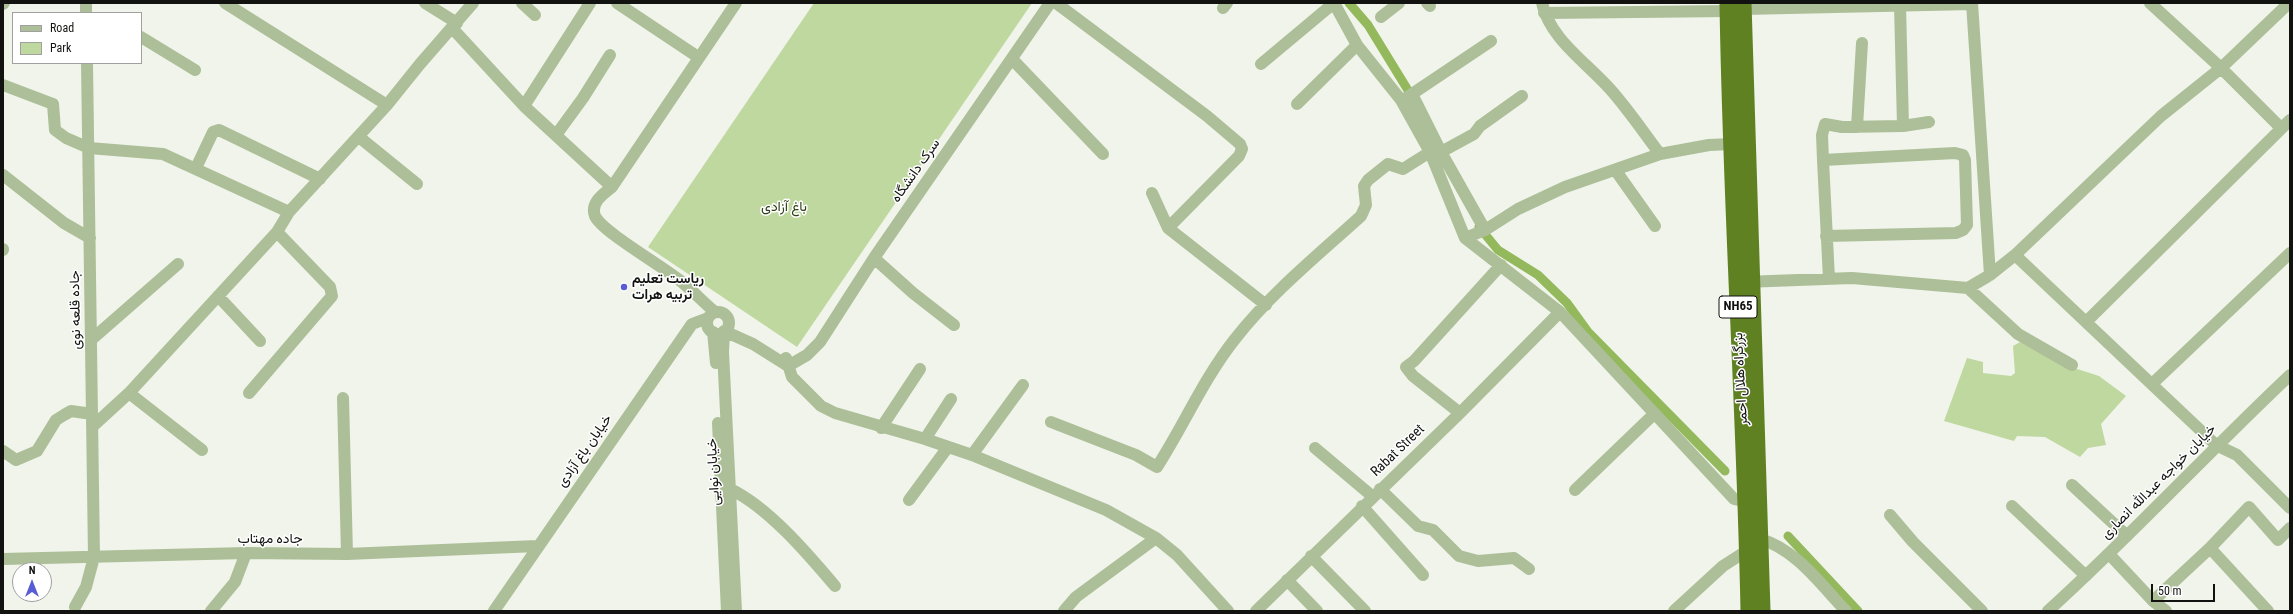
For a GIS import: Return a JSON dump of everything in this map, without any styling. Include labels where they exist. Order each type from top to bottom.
[{"type":"highway","name":"بزرگراه هلال احمر","points":[[1736,7],[1732,144],[1744,282],[1747,502],[1754,544],[1762,611]]},
{"type":"highway","name":"بزرگراه هلال احمر","points":[[1736,7],[1744,282],[1754,544],[1749,611]]},
{"type":"street","points":[[225,3],[387,105]]},
{"type":"street","points":[[425,3],[455,26],[524,106],[612,188]]},
{"type":"street","points":[[3,451],[16,460],[38,451],[56,420],[71,411],[93,420],[129,393],[277,232],[289,212],[359,137],[420,64],[474,3]]},
{"type":"street","points":[[522,3],[535,15]]},
{"type":"street","points":[[524,106],[590,3]]},
{"type":"street","points":[[617,3],[698,57]]},
{"type":"street","points":[[711,315],[683,282],[612,234],[596,218],[594,206],[601,194],[612,188],[684,82],[698,57],[736,3]]},
{"type":"street","name":"سرک دانشگاه","points":[[787,361],[807,356],[820,342],[874,258],[1050,3]]},
{"type":"street","points":[[1056,3],[1207,116],[1240,144],[1242,149],[1238,156],[1168,228]]},
{"type":"street","points":[[1261,64],[1334,3],[1357,45],[1401,100],[1485,230]]},
{"type":"street","points":[[1380,18],[1399,3]]},
{"type":"street","points":[[2086,322],[2286,124],[2221,68],[2150,3]]},
{"type":"street","points":[[1744,282],[1852,278],[1968,288],[2015,255],[2160,116],[2221,68],[2289,3]]},
{"type":"street","points":[[1660,154],[1610,89],[1584,61],[1562,42],[1543,8],[1972,4],[1990,274]]},
{"type":"street","points":[[1900,5],[1904,126]]},
{"type":"street","points":[[142,38],[195,70]]},
{"type":"street","points":[[1401,100],[1491,41]]},
{"type":"street","points":[[1857,126],[1862,43]]},
{"type":"street","points":[[1297,104],[1357,45]]},
{"type":"street","points":[[556,135],[584,98],[610,55]]},
{"type":"street","points":[[1012,59],[1103,154]]},
{"type":"street","name":"جاده قلعه نوی","points":[[75,607],[86,587],[94,557],[87,64]]},
{"type":"street","points":[[3,85],[53,104],[55,130],[66,138],[89,148],[163,154],[289,212]]},
{"type":"street","points":[[1412,94],[1436,152],[1464,238],[1501,265],[1560,312],[1734,499],[1747,502]]},
{"type":"street","points":[[1050,422],[1136,455],[1157,467],[1209,376],[1235,339],[1266,305],[1361,216],[1366,205],[1364,186],[1368,180],[1388,164],[1402,169],[1474,134],[1480,126],[1522,96]]},
{"type":"street","points":[[1829,279],[1822,160],[1822,135],[1825,124],[1904,126],[1928,122]]},
{"type":"street","points":[[196,168],[213,132],[219,130],[320,179]]},
{"type":"street","points":[[359,137],[417,184]]},
{"type":"street","points":[[1464,238],[1485,230],[1518,209],[1558,190],[1616,171],[1660,154],[1709,145],[1732,144]]},
{"type":"street","points":[[1822,160],[1955,153],[1963,155],[1965,160],[1966,225],[1963,230],[1956,233],[1826,236]]},
{"type":"street","points":[[1616,171],[1655,226]]},
{"type":"street","points":[[3,175],[64,223],[90,238]]},
{"type":"street","points":[[1152,193],[1168,228],[1266,305]]},
{"type":"street","points":[[249,393],[332,296],[330,286],[286,244],[277,232]]},
{"type":"street","points":[[2152,384],[2290,253]]},
{"type":"street","points":[[2015,255],[2216,444],[2237,455],[2290,508]]},
{"type":"street","points":[[874,258],[913,293],[954,325]]},
{"type":"street","points":[[91,340],[178,264]]},
{"type":"street","points":[[1460,413],[1413,376],[1406,367],[1414,361],[1501,265]]},
{"type":"street","points":[[1968,288],[2018,334],[2072,365]]},
{"type":"street","points":[[218,296],[260,341]]},
{"type":"street","name":"Rabat Street","points":[[1256,611],[1362,506],[1460,413],[1560,312]]},
{"type":"street","points":[[711,315],[723,314],[728,321],[722,329]]},
{"type":"street","points":[[711,315],[708,326],[722,329],[787,361],[792,377],[821,406],[836,413],[881,428],[925,439],[972,455],[1106,510],[1156,538],[1176,555],[1228,611]]},
{"type":"street","name":"خیابان باغ آزادی","points":[[494,611],[537,546],[692,324],[711,315]]},
{"type":"street","points":[[722,329],[787,361]]},
{"type":"street","name":"خیابان نوایی","points":[[722,329],[736,611]]},
{"type":"street","name":"خیابان نوایی","points":[[722,329],[727,611]]},
{"type":"street","points":[[724,363],[730,351],[737,345],[744,343],[753,344]]},
{"type":"street","points":[[881,428],[920,370]]},
{"type":"street","name":"خیابان خواجه عبدالله انصاری","points":[[2048,611],[2109,554],[2216,444],[2290,375]]},
{"type":"street","points":[[972,455],[1023,385]]},
{"type":"street","points":[[129,393],[202,450]]},
{"type":"street","points":[[343,398],[347,554]]},
{"type":"street","points":[[925,439],[951,398]]},
{"type":"street","points":[[1574,490],[1654,414]]},
{"type":"street","points":[[909,500],[948,447]]},
{"type":"street","points":[[1315,448],[1418,526],[1433,530],[1459,556],[1478,561],[1514,558],[1529,569]]},
{"type":"street","points":[[2072,485],[2127,536]]},
{"type":"street","points":[[730,489],[744,496],[758,507],[807,554],[835,586]]},
{"type":"street","points":[[1362,506],[1423,575]]},
{"type":"street","points":[[2012,506],[2086,576]]},
{"type":"street","points":[[2153,601],[2210,548],[2249,507],[2278,540],[2290,528]]},
{"type":"street","points":[[1890,515],[1913,542],[1982,611]]},
{"type":"street","points":[[1064,611],[1076,597],[1156,538]]},
{"type":"street","points":[[1674,611],[1723,566],[1754,544],[1773,542],[1788,551],[1846,611]]},
{"type":"street","name":"جاده مهتاب","points":[[3,559],[246,553],[347,554],[537,546]]},
{"type":"street","points":[[2210,548],[2268,611]]},
{"type":"street","points":[[219,608],[234,582],[246,553]]},
{"type":"street","points":[[2109,554],[2153,601],[2166,611]]},
{"type":"street","points":[[1311,556],[1365,611]]},
{"type":"street","points":[[1287,580],[1317,611]]},
{"type":"green space","name":"باغ آزادی","points":[[814,3],[1032,3],[797,347],[648,247]]},
{"type":"green space","points":[[2020,342],[2071,367],[2099,376],[2126,396],[2101,424],[2106,445],[2088,448],[2080,457],[2045,437],[2017,436],[2014,441],[1944,421],[1967,358],[1983,362],[1983,373],[2011,376],[2015,373],[2013,346]]},
{"type":"waterway","points":[[1349,3],[1368,25],[1414,100]]},
{"type":"waterway","points":[[1479,227],[1498,250],[1538,275],[1567,303],[1588,332],[1725,471]]},
{"type":"waterway","points":[[1788,536],[1858,611]]},
{"type":"place","name":"ریاست تعلیم تربیه هرات","points":[[624,287]]}]
